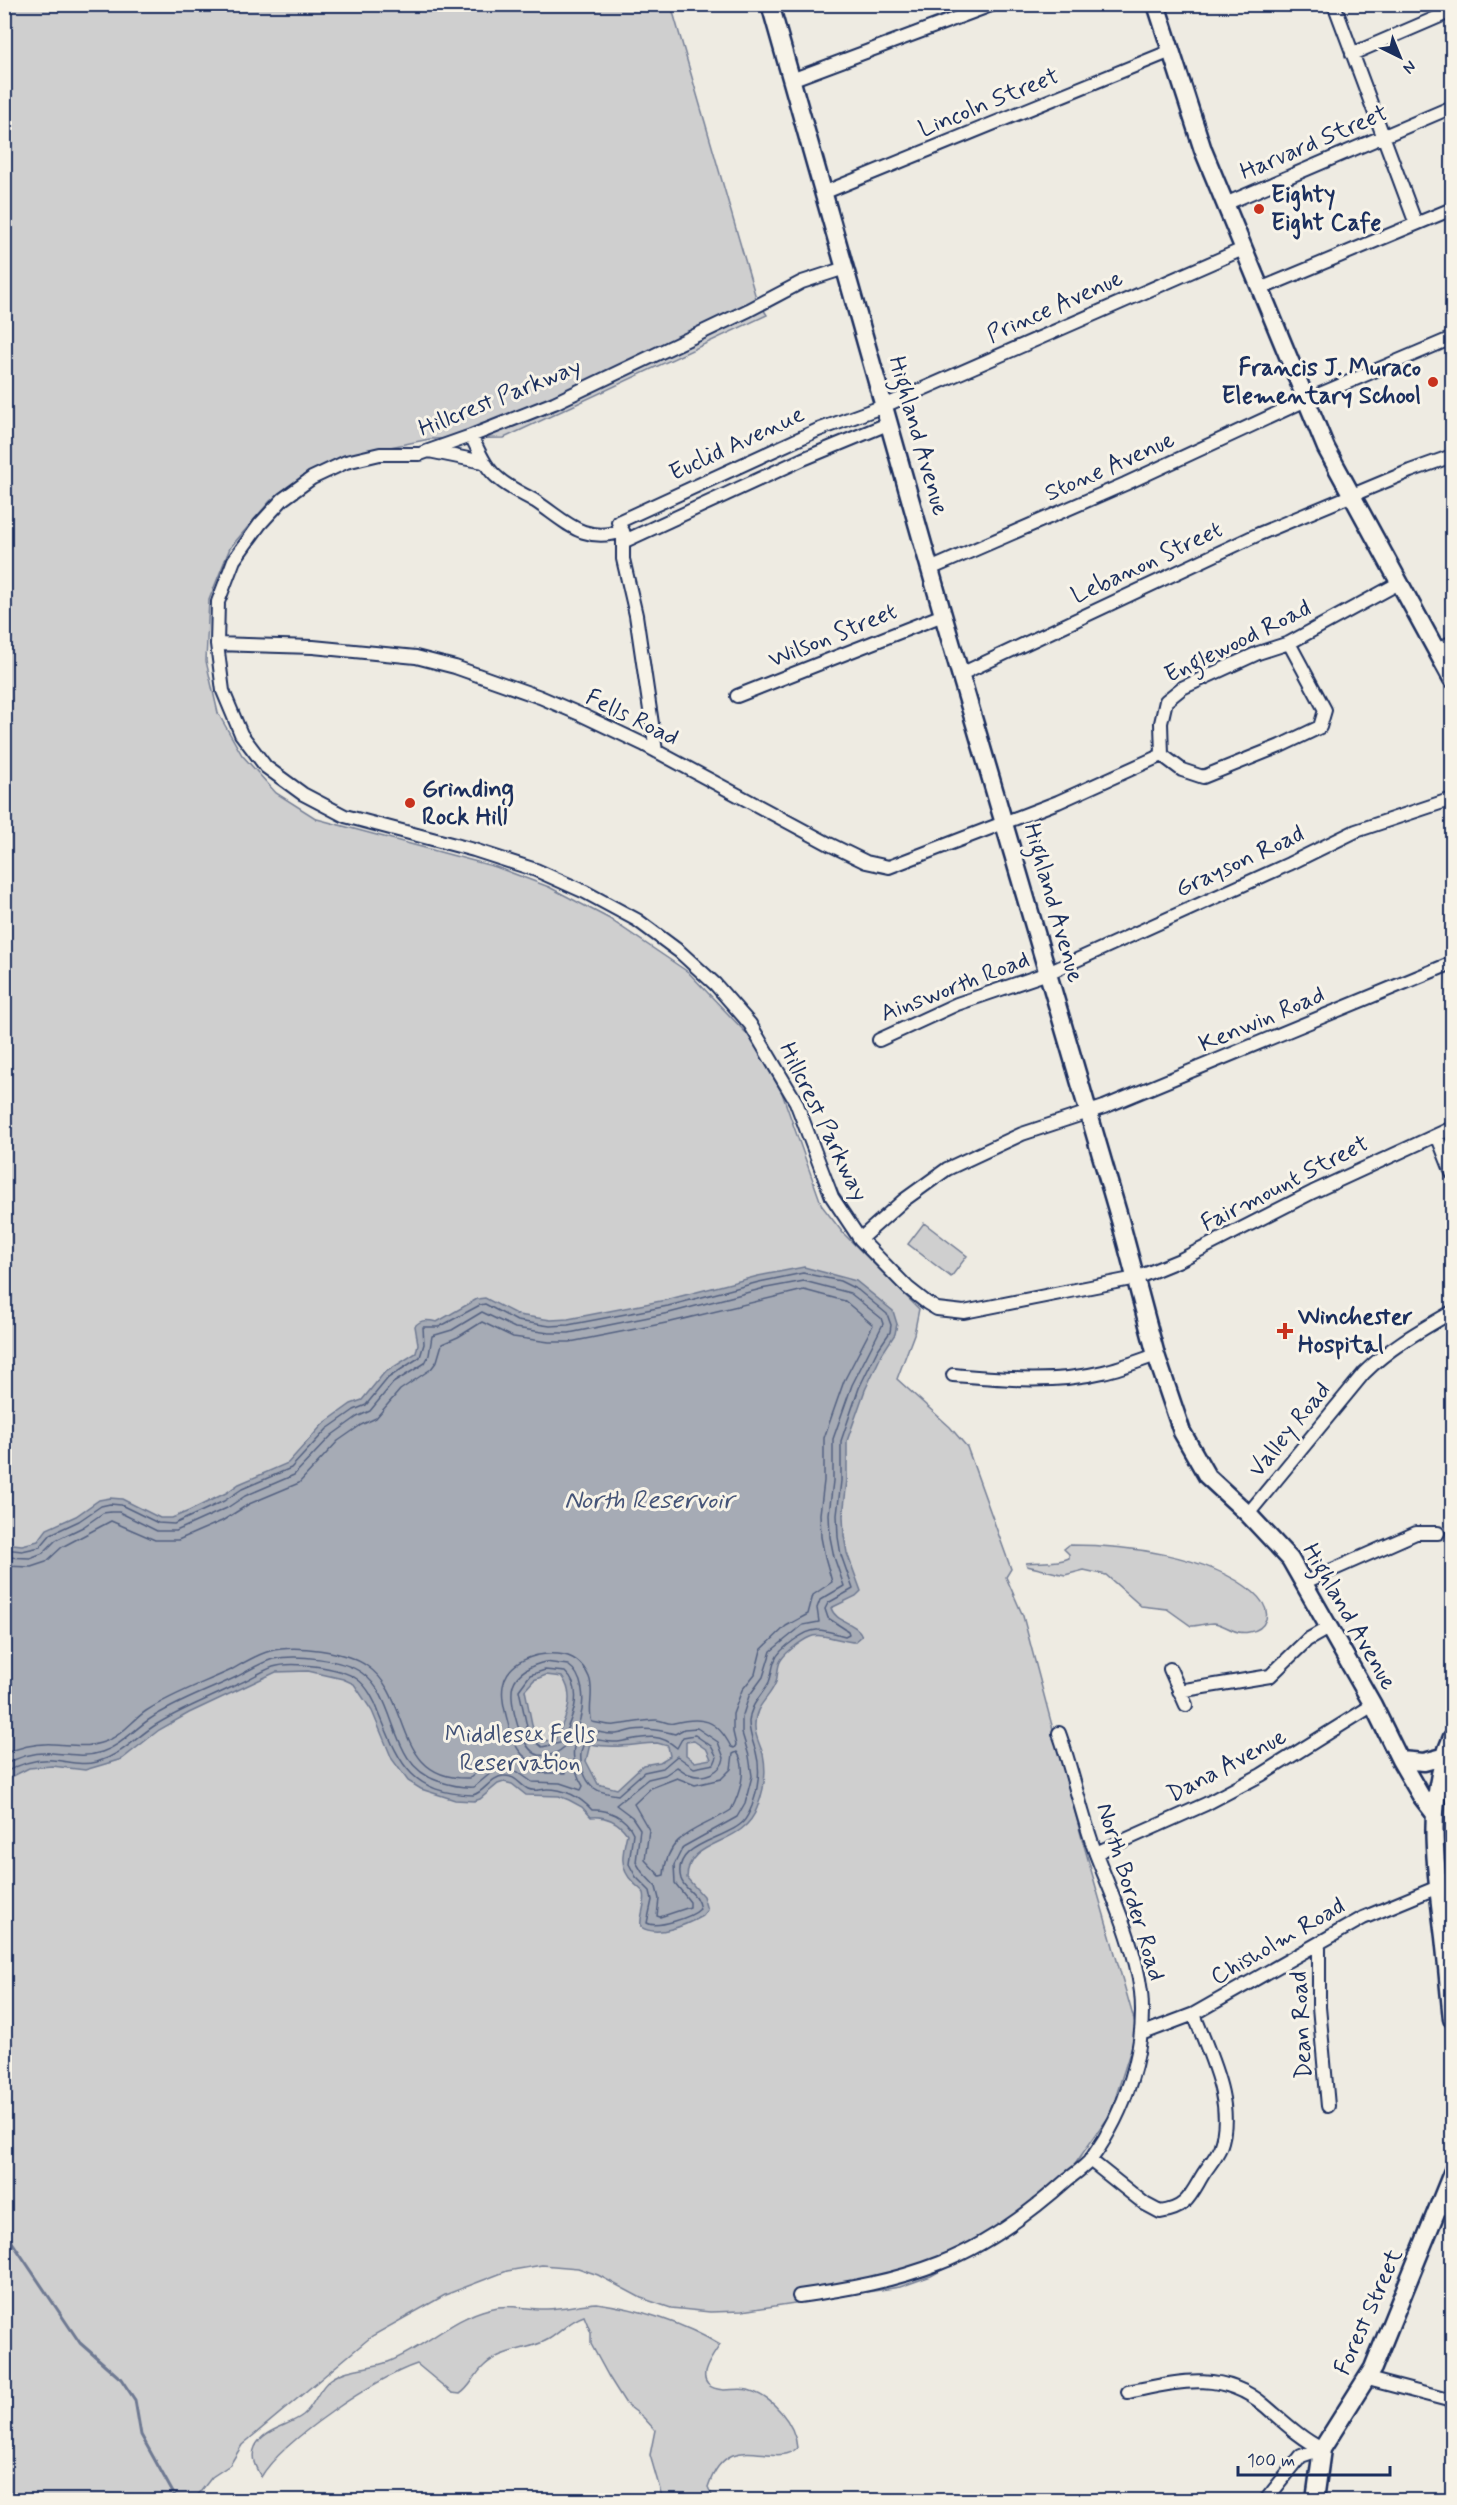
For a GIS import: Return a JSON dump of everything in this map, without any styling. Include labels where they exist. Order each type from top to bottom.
[{"type":"main road","name":"Highland Avenue","points":[[770,4],[930,569],[1136,1278],[1156,1355],[1182,1432],[1207,1476],[1248,1514],[1290,1559],[1373,1705],[1400,1760],[1434,1813]]},
{"type":"main road","points":[[1156,4],[1203,150],[1326,447],[1452,678]]},
{"type":"main road","points":[[1452,1737],[1434,1813],[1437,1887],[1452,2019]]},
{"type":"main road","points":[[1400,1760],[1424,1762],[1448,1757]]},
{"type":"main road","name":"Forest Street","points":[[1315,2500],[1322,2449],[1368,2379],[1446,2208],[1452,2173]]},
{"type":"street","points":[[791,80],[994,4]]},
{"type":"street","points":[[1334,4],[1416,225]]},
{"type":"street","points":[[1352,54],[1452,11]]},
{"type":"street","name":"Lincoln Street","points":[[823,193],[1171,51]]},
{"type":"street","name":"Harvard Street","points":[[1225,204],[1452,107]]},
{"type":"street","points":[[1260,289],[1452,209]]},
{"type":"street","name":"Prince Avenue","points":[[884,406],[1243,249]]},
{"type":"street","name":"Hillcrest Parkway","points":[[845,268],[802,282],[749,310],[555,403],[420,454],[380,454],[346,462],[312,478],[283,499],[260,524],[234,560],[218,602],[217,644],[223,690],[241,734],[266,767],[303,794],[345,816],[474,850],[536,870],[585,892],[637,920],[680,952],[715,984],[750,1024],[790,1092],[832,1197],[860,1239],[908,1288],[937,1308]]},
{"type":"street","name":"Stone Avenue","points":[[930,569],[1125,484],[1306,400],[1452,338]]},
{"type":"street","name":"Euclid Avenue","points":[[884,406],[818,430],[618,522],[627,540],[804,459],[890,423]]},
{"type":"street","name":"Euclid Avenue","points":[[471,436],[483,462],[498,479],[584,534],[606,536],[622,531]]},
{"type":"street","points":[[429,451],[483,462]]},
{"type":"street","name":"Lebanon Street","points":[[961,674],[1260,534],[1452,456]]},
{"type":"street","points":[[622,531],[623,559],[636,615],[656,751]]},
{"type":"street","name":"Englewood Road","points":[[1162,755],[1161,723],[1167,701],[1182,688],[1258,653],[1289,643],[1401,582]]},
{"type":"street","name":"Wilson Street","points":[[737,696],[944,615]]},
{"type":"street","points":[[1436,651],[1452,642]]},
{"type":"street","points":[[1005,822],[1058,802],[1162,755],[1182,770],[1203,777],[1320,727],[1325,710],[1289,643]]},
{"type":"street","name":"Fells Road","points":[[217,644],[313,647],[416,657],[455,667],[540,697],[656,751],[828,844],[866,862],[889,867],[1005,822]]},
{"type":"street","name":"Grayson Road","points":[[1047,973],[1289,864],[1356,831],[1452,798]]},
{"type":"street","name":"Kenwin Road","points":[[860,1239],[904,1200],[947,1169],[1022,1134],[1088,1113],[1207,1066],[1452,963]]},
{"type":"street","name":"Ainsworth Road","points":[[879,1040],[957,1005],[1047,973]]},
{"type":"street","name":"Fairmount Street","points":[[937,1308],[964,1312],[1136,1278],[1180,1260],[1312,1192],[1452,1128]]},
{"type":"street","points":[[1437,1135],[1452,1173]]},
{"type":"street","name":"Valley Road","points":[[1248,1514],[1378,1358],[1452,1312]]},
{"type":"street","points":[[953,1375],[1008,1380],[1054,1378],[1102,1372],[1156,1355]]},
{"type":"street","points":[[1305,1582],[1416,1533],[1438,1533]]},
{"type":"street","points":[[1179,1690],[1270,1676],[1301,1645],[1330,1627]]},
{"type":"street","points":[[1170,1669],[1186,1705]]},
{"type":"street","name":"Dana Avenue","points":[[1096,1853],[1206,1804],[1262,1775],[1373,1705]]},
{"type":"street","name":"North Border Road","points":[[799,2296],[889,2281],[942,2263],[1001,2232],[1045,2200],[1090,2160],[1110,2130],[1123,2102],[1133,2072],[1140,2034],[1141,1991],[1118,1906],[1096,1853],[1059,1733]]},
{"type":"street","name":"Chisholm Road","points":[[1140,2034],[1194,2014],[1363,1918],[1437,1887]]},
{"type":"street","name":"Dean Road","points":[[1319,1942],[1319,2007],[1328,2106]]},
{"type":"street","points":[[1090,2160],[1144,2204],[1160,2212],[1180,2208],[1194,2190],[1214,2161],[1224,2129],[1222,2092],[1194,2014]]},
{"type":"street","points":[[1368,2379],[1452,2401]]},
{"type":"street","points":[[1128,2392],[1196,2380],[1221,2382],[1255,2398],[1304,2439],[1322,2449]]},
{"type":"street","points":[[1266,2500],[1301,2457],[1322,2449]]},
{"type":"green space","name":"Middlesex Fells Reservation","points":[[5,5],[671,5],[756,298],[767,315],[504,438],[430,439],[365,452],[306,476],[270,501],[230,548],[209,600],[206,661],[218,713],[242,755],[276,793],[317,819],[496,867],[549,887],[608,918],[688,972],[751,1038],[782,1093],[822,1206],[843,1233],[919,1309],[914,1334],[897,1379],[950,1427],[967,1447],[1011,1569],[1006,1577],[1023,1616],[1081,1835],[1137,2030],[1110,2115],[1073,2167],[1052,2188],[978,2250],[931,2276],[900,2287],[742,2311],[710,2312],[671,2308],[641,2298],[598,2275],[578,2268],[542,2265],[507,2271],[445,2295],[372,2336],[242,2445],[230,2465],[212,2477],[194,2500],[5,2500]]},
{"type":"green space","points":[[924,1223],[967,1256],[951,1277],[908,1244]]},
{"type":"green space","points":[[1069,1545],[1140,1550],[1190,1561],[1213,1569],[1235,1579],[1253,1592],[1265,1607],[1266,1619],[1259,1628],[1244,1633],[1214,1623],[1191,1626],[1167,1609],[1141,1606],[1106,1575],[1084,1570],[1065,1575],[1027,1566],[1026,1563],[1054,1562],[1069,1558],[1069,1554],[1064,1549]]},
{"type":"green space","points":[[597,2303],[661,2318],[692,2330],[720,2345],[707,2365],[705,2379],[707,2384],[724,2390],[748,2390],[766,2398],[781,2412],[792,2429],[797,2448],[776,2455],[751,2452],[739,2453],[727,2458],[717,2468],[708,2487],[714,2500],[663,2500],[650,2455],[655,2430],[626,2404],[609,2377],[591,2344],[591,2333],[584,2316],[541,2343],[491,2360],[460,2394],[452,2393],[417,2364],[400,2371],[356,2396],[309,2428],[272,2462],[261,2477],[257,2470],[253,2455],[259,2441],[270,2432],[303,2415],[323,2387],[338,2375],[388,2362],[413,2350],[463,2319],[489,2309],[511,2307],[547,2309]]},
{"type":"water","name":"North Reservoir","points":[[804,1267],[856,1281],[893,1311],[897,1324],[895,1334],[882,1354],[865,1390],[847,1441],[844,1536],[847,1553],[861,1591],[856,1596],[831,1608],[837,1617],[856,1628],[862,1636],[855,1642],[820,1636],[810,1637],[794,1647],[781,1660],[776,1682],[759,1708],[755,1719],[756,1734],[765,1768],[763,1788],[757,1808],[750,1821],[740,1830],[705,1848],[689,1865],[687,1878],[703,1896],[707,1910],[702,1916],[663,1931],[641,1927],[644,1893],[625,1871],[623,1859],[627,1834],[620,1826],[606,1818],[591,1817],[582,1807],[559,1796],[526,1795],[512,1784],[504,1782],[474,1801],[455,1800],[421,1789],[408,1781],[392,1759],[372,1711],[354,1684],[343,1679],[308,1671],[276,1672],[189,1713],[159,1730],[122,1759],[85,1770],[52,1766],[29,1768],[5,1780],[5,1543],[22,1545],[38,1541],[47,1529],[76,1516],[99,1500],[110,1498],[122,1499],[160,1518],[172,1518],[226,1493],[239,1484],[288,1463],[323,1424],[351,1404],[362,1400],[384,1373],[416,1353],[418,1344],[415,1326],[417,1324],[425,1321],[437,1322],[477,1299],[485,1298],[518,1315],[551,1320],[568,1319],[666,1300],[758,1276]],"holes":[[[546,1675],[562,1677],[569,1692],[569,1700],[566,1717],[555,1740],[542,1741],[534,1734],[525,1690],[534,1680]],[[694,1741],[707,1750],[711,1759],[695,1762],[686,1755],[686,1742]],[[657,1743],[668,1746],[670,1756],[660,1762],[643,1765],[617,1789],[598,1784],[586,1761],[590,1744],[616,1746]]]},
{"type":"waterway","points":[[4,2230],[80,2343],[121,2379],[135,2400],[141,2435],[177,2500]]},
{"type":"place","name":"Eighty Eight Cafe","points":[[1259,209]]},
{"type":"place","name":"Francis J. Muraco Elementary School","points":[[1433,382]]},
{"type":"place","name":"Grinding Rock Hill","points":[[410,803]]},
{"type":"place","name":"Winchester Hospital","points":[[1285,1331]]}]
